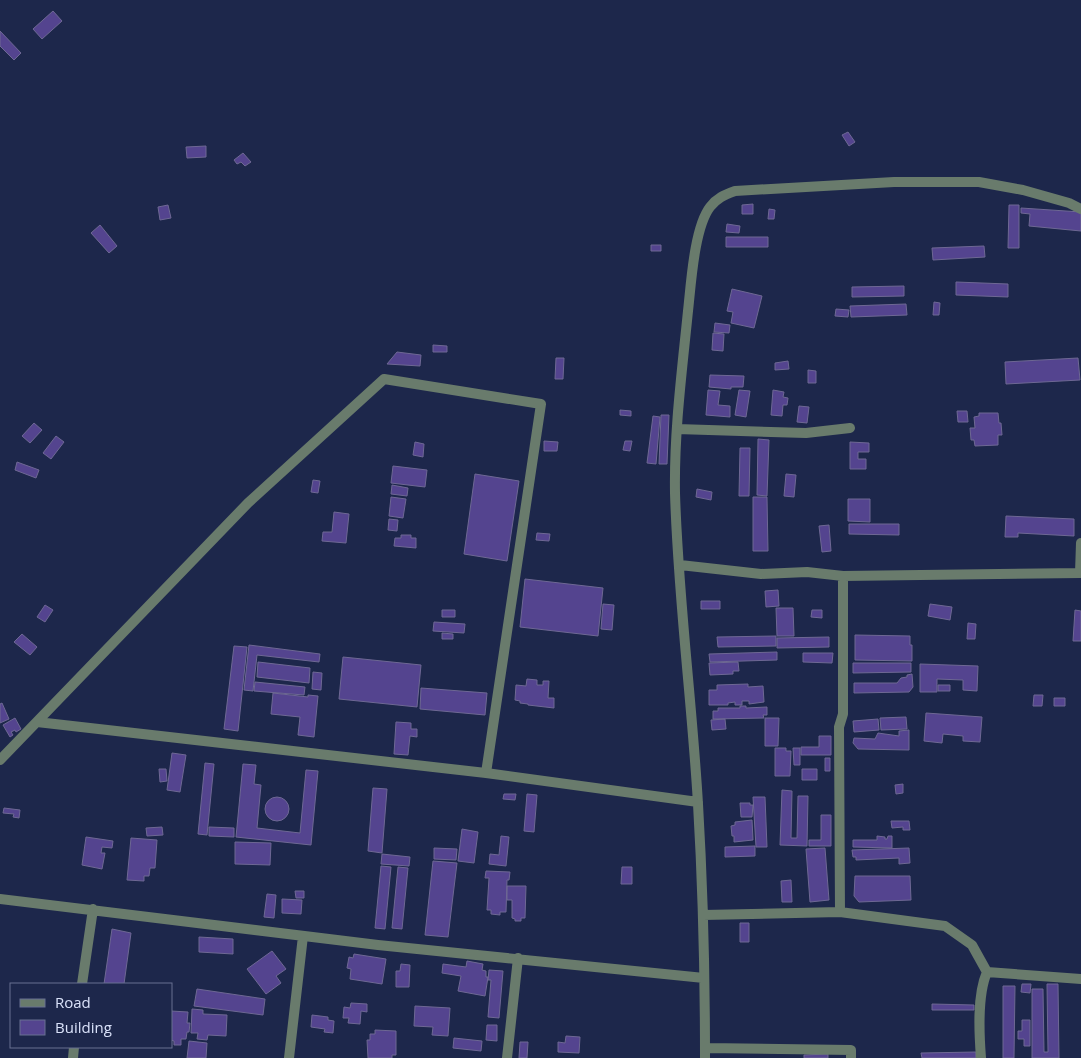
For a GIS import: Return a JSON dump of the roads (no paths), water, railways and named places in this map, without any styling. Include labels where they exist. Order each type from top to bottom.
[{"type":"street","points":[[851,1058],[852,1050],[705,1053],[703,915],[698,802],[675,492],[677,429],[693,262],[703,219],[709,208],[719,197],[735,191],[894,182],[979,182],[1023,190],[1069,203],[1081,209]]},
{"type":"street","points":[[0,760],[248,503],[384,379],[541,404],[486,773]]},
{"type":"street","points":[[677,429],[806,433],[850,428]]},
{"type":"street","points":[[680,565],[761,574],[808,572],[843,576],[1081,573],[1081,543]]},
{"type":"street","points":[[840,912],[839,727],[843,714],[843,576]]},
{"type":"street","points":[[37,722],[486,773],[698,802]]},
{"type":"street","points":[[0,899],[388,946],[704,978]]},
{"type":"street","points":[[82,983],[93,909]]},
{"type":"street","points":[[703,915],[840,912],[945,926],[972,945],[987,972]]},
{"type":"street","points":[[290,1058],[303,936]]},
{"type":"street","points":[[507,1058],[518,958]]},
{"type":"street","points":[[987,972],[1081,978]]},
{"type":"street","points":[[981,1058],[982,983],[987,972]]}]
